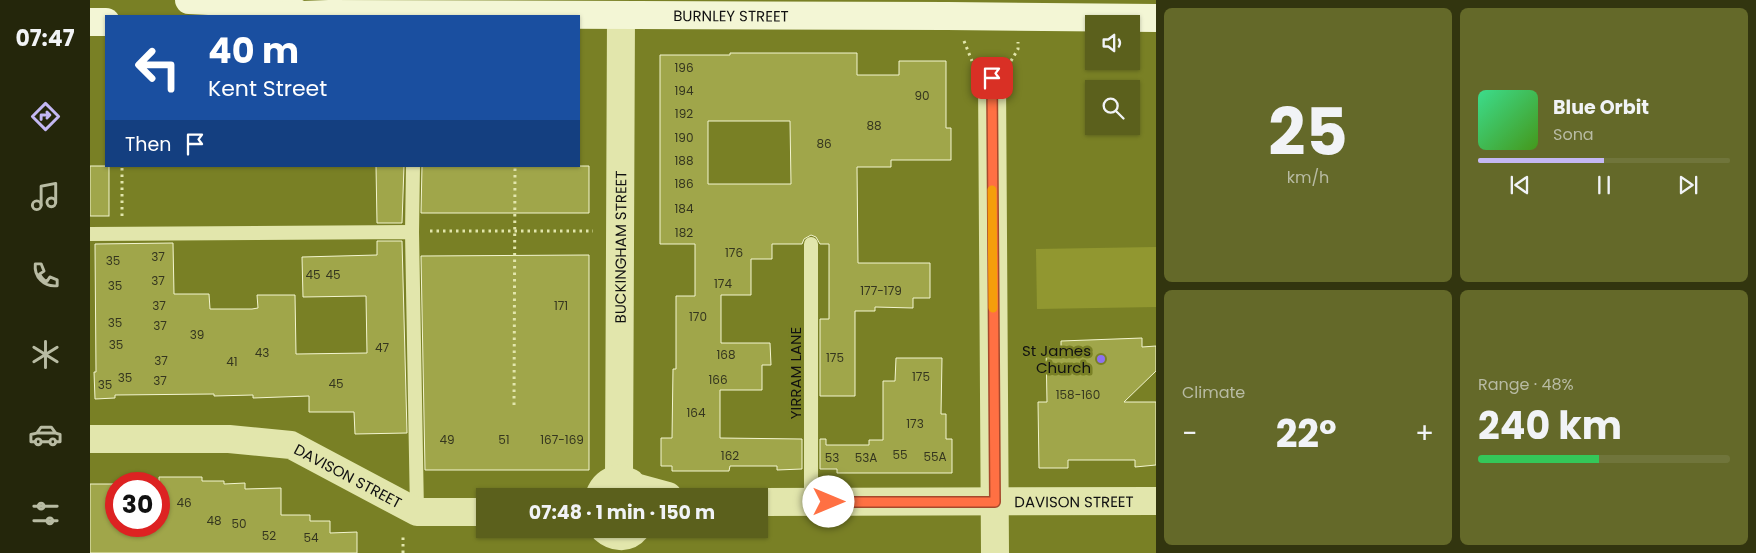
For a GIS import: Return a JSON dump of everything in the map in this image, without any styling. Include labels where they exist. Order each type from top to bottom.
[{"type":"main road","name":"BURNLEY STREET","points":[[189,0],[306,14]]},
{"type":"main road","name":"BURNLEY STREET","points":[[292,15],[414,15],[564,7],[621,16],[951,10],[1018,17],[1156,18]]},
{"type":"main road","points":[[90,22],[105,22]]},
{"type":"street","name":"BUCKINGHAM STREET","points":[[621,16],[631,487]]},
{"type":"street","points":[[992,78],[995,553]]},
{"type":"street","name":"DAVISON STREET","points":[[90,439],[229,439],[291,445],[410,523],[476,513]]},
{"type":"street","points":[[603,488],[608,482],[631,487]]},
{"type":"street","name":"DAVISON STREET","points":[[995,510],[1156,501]]},
{"type":"street","name":"DAVISON STREET","points":[[768,503],[811,509],[995,510],[1156,518]]},
{"type":"street","name":"DAVISON STREET","points":[[768,515],[811,509]]},
{"type":"lane","points":[[410,523],[412,167]]},
{"type":"lane","points":[[90,234],[412,232]]},
{"type":"lane","name":"YIRRAM LANE","points":[[810,244],[811,509]]},
{"type":"path","points":[[951,10],[972,61],[992,78],[1014,59],[1018,49],[1018,17]]},
{"type":"path","points":[[122,167],[122,233]]},
{"type":"path","points":[[514,405],[515,167]]},
{"type":"path","points":[[412,232],[595,231]]},
{"type":"path","points":[[403,553],[410,523]]},
{"type":"green space","points":[[1156,247],[1156,307],[1037,309],[1036,249]]},
{"type":"building","points":[[730,53],[857,53],[857,75],[899,75],[899,61],[946,61],[946,128],[951,128],[951,160],[891,160],[891,167],[857,167],[858,263],[930,263],[930,298],[913,298],[913,308],[875,307],[875,311],[855,311],[855,396],[820,396],[820,319],[829,319],[829,244],[820,244],[816,237],[811,235],[804,239],[802,244],[772,244],[772,259],[751,259],[751,295],[721,295],[721,343],[770,343],[771,365],[762,365],[762,390],[720,390],[720,438],[802,439],[802,469],[777,470],[777,466],[730,466],[729,471],[672,471],[672,466],[661,466],[661,438],[672,438],[673,369],[676,369],[676,296],[695,296],[695,244],[660,244],[660,55],[730,55]],"holes":[[[708,121],[790,121],[791,184],[708,184]]]},
{"type":"building","points":[[90,166],[109,167],[109,216],[90,216]]},
{"type":"building","points":[[589,166],[589,213],[421,213],[422,167]]},
{"type":"building","points":[[376,167],[404,167],[402,223],[377,223]]},
{"type":"building","points":[[377,241],[402,241],[407,433],[355,434],[354,412],[309,412],[309,396],[253,398],[253,395],[214,396],[214,394],[115,395],[115,398],[95,399],[95,244],[173,243],[174,294],[209,294],[210,309],[252,309],[258,308],[257,295],[295,295],[296,354],[367,353],[366,296],[303,297],[302,257],[377,255]]},
{"type":"building","points":[[589,255],[589,470],[425,470],[421,256]]},
{"type":"building","points":[[1142,338],[1142,347],[1156,346],[1156,371],[1124,402],[1156,402],[1156,465],[1135,467],[1135,460],[1068,460],[1068,468],[1039,468],[1038,402],[1047,402],[1046,347],[1061,347],[1061,341]]},
{"type":"building","points":[[896,358],[942,358],[941,414],[946,414],[946,439],[952,439],[952,473],[837,473],[837,469],[820,469],[820,439],[826,439],[826,445],[869,445],[869,440],[883,440],[883,381],[895,381]]},
{"type":"building","points":[[170,477],[202,477],[202,481],[224,481],[224,484],[245,483],[245,489],[281,488],[281,515],[310,515],[310,521],[330,521],[330,533],[357,532],[357,553],[90,553],[90,484],[105,484],[105,537],[170,537]]},
{"type":"slow traffic","points":[[992,190],[993,308]]},
{"type":"place","name":"St James Church","points":[[1101,359]]},
{"type":"route","points":[[829,502],[995,502],[992,78]]}]
